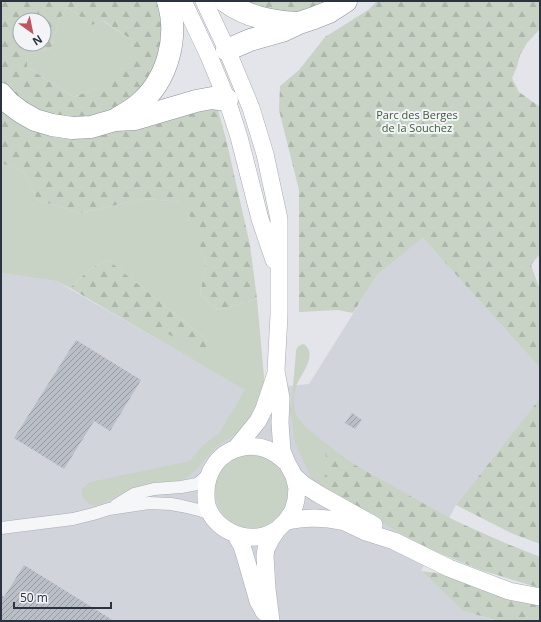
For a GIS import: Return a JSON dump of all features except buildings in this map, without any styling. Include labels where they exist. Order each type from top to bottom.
[{"type":"highway","points":[[115,120],[139,104],[154,88],[166,67],[173,29],[171,10],[168,1]]},
{"type":"highway","points":[[225,1],[236,9],[249,15],[281,22],[299,23]]},
{"type":"highway","points":[[227,50],[250,40],[282,31],[329,12],[346,1]]},
{"type":"highway","points":[[1,94],[9,103],[35,120],[52,126],[72,128],[91,127],[115,120],[135,119],[196,101],[212,98],[227,100]]},
{"type":"main road","points":[[183,1],[219,78],[227,100],[240,137],[260,219],[279,274]]},
{"type":"main road","points":[[204,1],[227,50],[251,108],[265,154],[279,219],[280,315],[276,371],[264,409],[258,421],[236,448]]},
{"type":"main road","points":[[219,78],[223,57],[227,50]]},
{"type":"main road","points":[[227,100],[242,108],[258,131]]},
{"type":"main road","points":[[270,621],[265,556],[266,549],[271,539],[293,511],[297,488],[291,469],[282,451],[280,423],[281,398],[276,371]]},
{"type":"main road","points":[[394,541],[372,523],[304,485],[277,453],[264,447],[250,446],[236,448],[225,454],[216,463],[209,474],[206,494],[208,507],[211,514],[217,523],[225,530],[235,534],[249,537],[264,536],[281,526],[299,519],[314,518],[345,522],[366,532],[394,541],[449,568],[509,591],[540,597]]},
{"type":"main road","points":[[235,534],[242,546],[258,601],[270,621]]},
{"type":"street","points":[[109,509],[134,494],[154,489],[197,484],[209,474]]},
{"type":"street","points":[[1,528],[73,519],[109,509],[149,503],[171,504],[211,514]]},
{"type":"shaded area","points":[[423,238],[540,368],[540,398],[456,505],[421,571],[463,611],[496,621],[1,621],[1,273],[56,281],[246,390],[309,384],[378,274]]},
{"type":"green space","points":[[1,1],[159,1],[163,11],[160,54],[150,77],[137,94],[120,108],[75,121],[35,112],[1,84]],"holes":[[[67,7],[92,25],[104,21],[132,40],[129,63],[90,91],[73,97],[27,67],[28,54],[37,52],[12,52],[12,12],[52,12],[52,45],[59,20]]]},
{"type":"green space","points":[[237,1],[333,1],[317,10],[278,15]]},
{"type":"green space","name":"Parc des Berges de la Souchez","points":[[377,1],[540,1],[540,29],[527,43],[520,55],[512,78],[519,92],[540,107],[540,255],[531,265],[540,290],[540,368],[423,238],[378,274],[353,313],[338,310],[299,312],[299,190],[279,110],[280,86],[299,70],[325,37],[368,10]]},
{"type":"green space","points":[[67,7],[92,25],[103,21],[132,40],[130,63],[90,91],[73,97],[27,67],[28,54],[37,52],[52,52],[52,45],[59,20]]},
{"type":"green space","points":[[216,103],[226,139],[250,245],[257,299],[218,310],[200,294],[206,263],[185,202],[143,199],[80,213],[37,200],[23,171],[1,163],[1,105],[43,129]]},
{"type":"green space","points":[[1,163],[23,171],[37,200],[80,213],[143,199],[186,202],[206,263],[200,294],[218,310],[257,299],[265,388],[256,408],[252,409],[252,416],[247,424],[209,454],[195,471],[187,477],[174,482],[151,483],[140,486],[98,505],[91,505],[83,498],[83,488],[90,482],[190,461],[201,447],[220,432],[245,390],[123,319],[130,317],[208,342],[108,260],[90,269],[70,288],[56,281],[1,273]]},
{"type":"green space","points":[[108,260],[201,335],[212,349],[209,353],[130,317],[123,319],[70,288],[90,269]]},
{"type":"green space","points":[[304,344],[310,354],[309,359],[294,394],[294,408],[298,418],[303,424],[336,451],[369,473],[442,514],[459,523],[540,557],[540,588],[481,570],[432,550],[356,508],[312,480],[294,440],[290,411],[296,351],[298,346]]},
{"type":"green space","points":[[540,398],[540,544],[511,533],[456,505]]},
{"type":"green space","points":[[326,444],[353,464],[449,518],[540,557],[540,588],[481,570],[432,550],[320,489],[328,468],[324,447]]},
{"type":"green space","points":[[252,454],[266,457],[278,465],[286,477],[289,491],[286,505],[278,517],[266,525],[252,528],[238,525],[226,517],[218,505],[215,491],[218,477],[226,465],[238,457]]},
{"type":"green space","points":[[421,571],[452,575],[508,598],[540,606],[540,621],[498,621],[463,611]]}]
